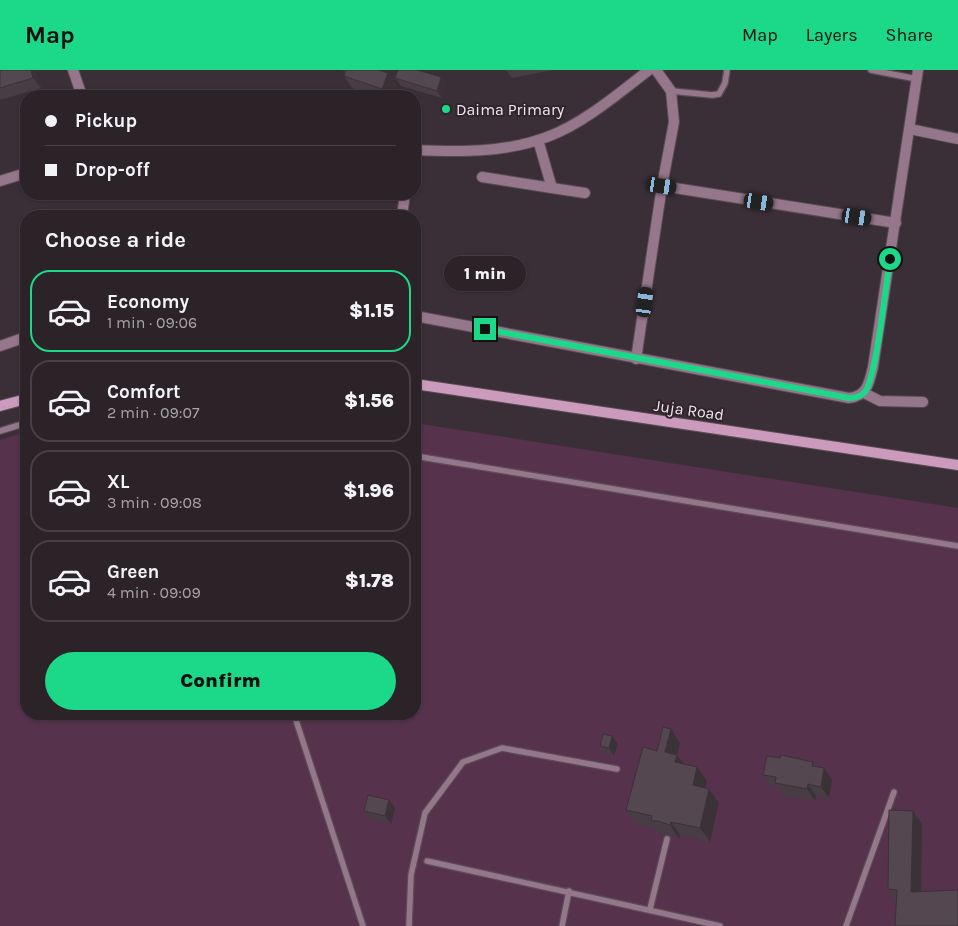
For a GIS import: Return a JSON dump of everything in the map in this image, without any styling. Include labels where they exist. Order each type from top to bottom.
[{"type":"main road","name":"Juja Road","points":[[421,385],[958,466]]},
{"type":"main road","points":[[0,406],[20,401]]},
{"type":"street","points":[[73,70],[80,90]]},
{"type":"street","points":[[421,150],[463,151],[511,147],[538,140],[549,136],[596,110],[650,70]]},
{"type":"street","points":[[636,359],[662,186],[674,122],[671,91],[656,70]]},
{"type":"street","points":[[421,317],[849,398],[864,393],[873,367],[918,75]]},
{"type":"street","points":[[910,129],[958,139]]},
{"type":"street","points":[[538,140],[552,188]]},
{"type":"street","points":[[0,181],[20,175]]},
{"type":"street","points":[[482,177],[585,193]]},
{"type":"street","points":[[662,186],[896,223]]},
{"type":"street","points":[[0,346],[20,339]]},
{"type":"street","points":[[864,393],[880,401],[923,402]]},
{"type":"lane","points":[[671,91],[720,94],[725,83],[727,70]]},
{"type":"lane","points":[[871,70],[918,75]]},
{"type":"lane","points":[[0,431],[20,426]]},
{"type":"lane","points":[[421,457],[958,546]]},
{"type":"lane","points":[[296,720],[363,926]]},
{"type":"lane","points":[[409,926],[411,875],[425,813],[463,762],[502,748],[617,769]]},
{"type":"lane","points":[[846,926],[894,792]]},
{"type":"lane","points":[[650,909],[667,839]]},
{"type":"lane","points":[[427,861],[720,926]]},
{"type":"lane","points":[[562,926],[569,891]]},
{"type":"shaded area","points":[[421,424],[958,508],[958,926],[0,926],[0,440],[20,434],[20,720],[421,720]]},
{"type":"building","points":[[0,70],[31,70],[33,78],[0,88]]},
{"type":"building","points":[[346,70],[378,70],[388,73],[382,89],[344,76]]},
{"type":"building","points":[[398,70],[417,70],[441,77],[437,91],[395,78]]},
{"type":"building","points":[[663,727],[671,729],[665,752],[677,755],[675,762],[697,767],[693,785],[709,789],[700,828],[671,822],[670,825],[651,821],[652,816],[626,810],[643,747],[657,751]]},
{"type":"building","points":[[603,734],[612,736],[609,748],[600,746]]},
{"type":"building","points":[[781,755],[813,762],[812,766],[824,768],[821,787],[808,784],[807,789],[775,783],[776,777],[763,775],[767,756],[780,758]]},
{"type":"building","points":[[368,795],[389,800],[385,816],[364,811]]},
{"type":"building","points":[[889,810],[913,811],[911,892],[958,890],[958,926],[895,926],[897,890],[888,889]]},
{"type":"place","name":"Daima Primary","points":[[446,109]]},
{"type":"route","points":[[485,329],[849,398],[858,397],[864,393],[868,386],[873,367],[890,259]]}]
